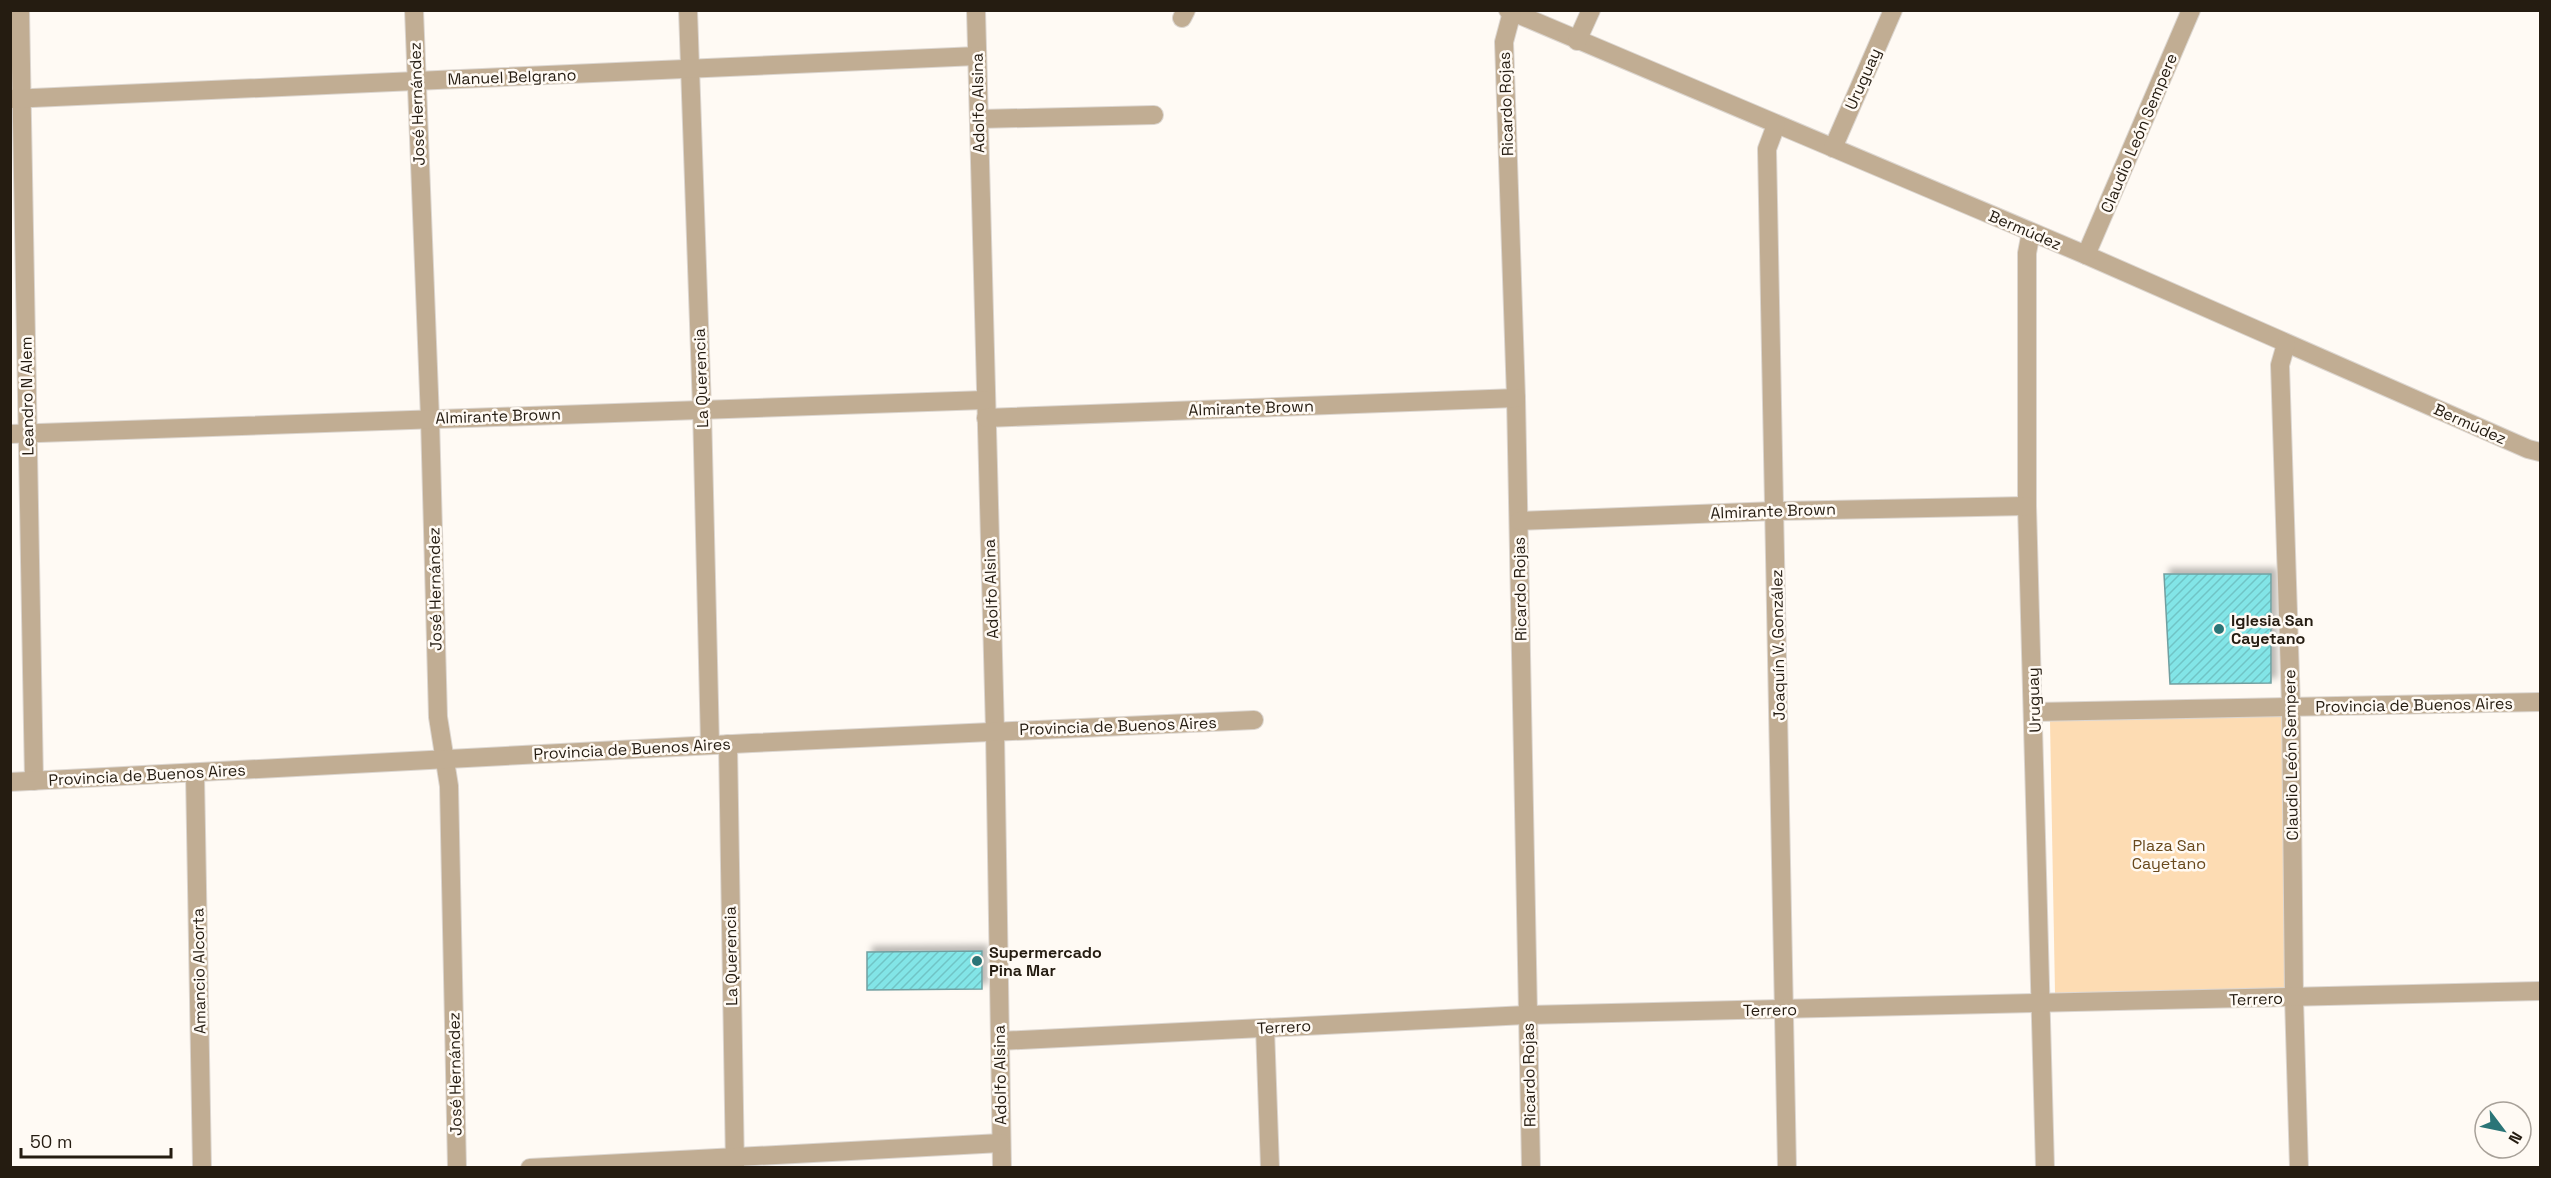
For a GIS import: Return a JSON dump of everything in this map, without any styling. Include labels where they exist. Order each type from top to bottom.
[{"type":"street","name":"Leandro N Alem","points":[[20,10],[16,99],[19,434],[34,781]]},
{"type":"street","name":"José Hernández","points":[[414,10],[430,419],[438,717],[446,759],[448,786],[457,1167]]},
{"type":"street","name":"La Querencia","points":[[688,10],[702,409],[719,745],[735,1162]]},
{"type":"street","name":"Adolfo Alsina","points":[[976,10],[995,731],[1002,1167]]},
{"type":"street","points":[[1577,41],[1591,10]]},
{"type":"street","name":"Uruguay","points":[[1833,148],[1893,10]]},
{"type":"street","name":"Claudio León Sempere","points":[[2086,255],[2192,10]]},
{"type":"street","name":"Bermúdez","points":[[1510,11],[2086,255],[2528,449],[2541,452]]},
{"type":"street","name":"Ricardo Rojas","points":[[1510,11],[1504,42],[1519,520],[1531,1167]]},
{"type":"street","name":"Manuel Belgrano","points":[[16,99],[977,56]]},
{"type":"street","points":[[979,120],[1154,115]]},
{"type":"street","name":"Joaquín V. González","points":[[1776,125],[1767,149],[1787,1167]]},
{"type":"street","name":"Uruguay","points":[[2031,232],[2026,253],[2027,506],[2035,712],[2045,1167]]},
{"type":"street","name":"Claudio León Sempere","points":[[2286,344],[2280,365],[2291,707],[2294,998],[2299,1167]]},
{"type":"street","name":"Almirante Brown","points":[[986,418],[1516,398]]},
{"type":"street","name":"Almirante Brown","points":[[19,434],[985,400]]},
{"type":"street","name":"Almirante Brown","points":[[1519,520],[1775,511],[2027,506]]},
{"type":"street","name":"Provincia de Buenos Aires","points":[[2035,712],[2541,702]]},
{"type":"street","name":"Provincia de Buenos Aires","points":[[10,782],[995,731],[1254,720]]},
{"type":"street","name":"Amancio Alcorta","points":[[195,774],[202,1167]]},
{"type":"street","name":"Terrero","points":[[1000,1041],[1527,1015],[2541,991]]},
{"type":"street","points":[[1265,1028],[1270,1167]]},
{"type":"street","points":[[530,1167],[735,1162],[1001,1143]]},
{"type":"green space","name":"Plaza San Cayetano","points":[[2284,716],[2289,988],[2055,993],[2050,721]]},
{"type":"building","name":"Iglesia San Cayetano","points":[[2164,574],[2271,574],[2271,683],[2170,684]]},
{"type":"building","points":[[982,951],[982,989],[867,990],[867,952]]},
{"type":"place","name":"Iglesia San Cayetano","points":[[2219,629]]},
{"type":"place","name":"Supermercado Pina Mar","points":[[977,961]]}]
